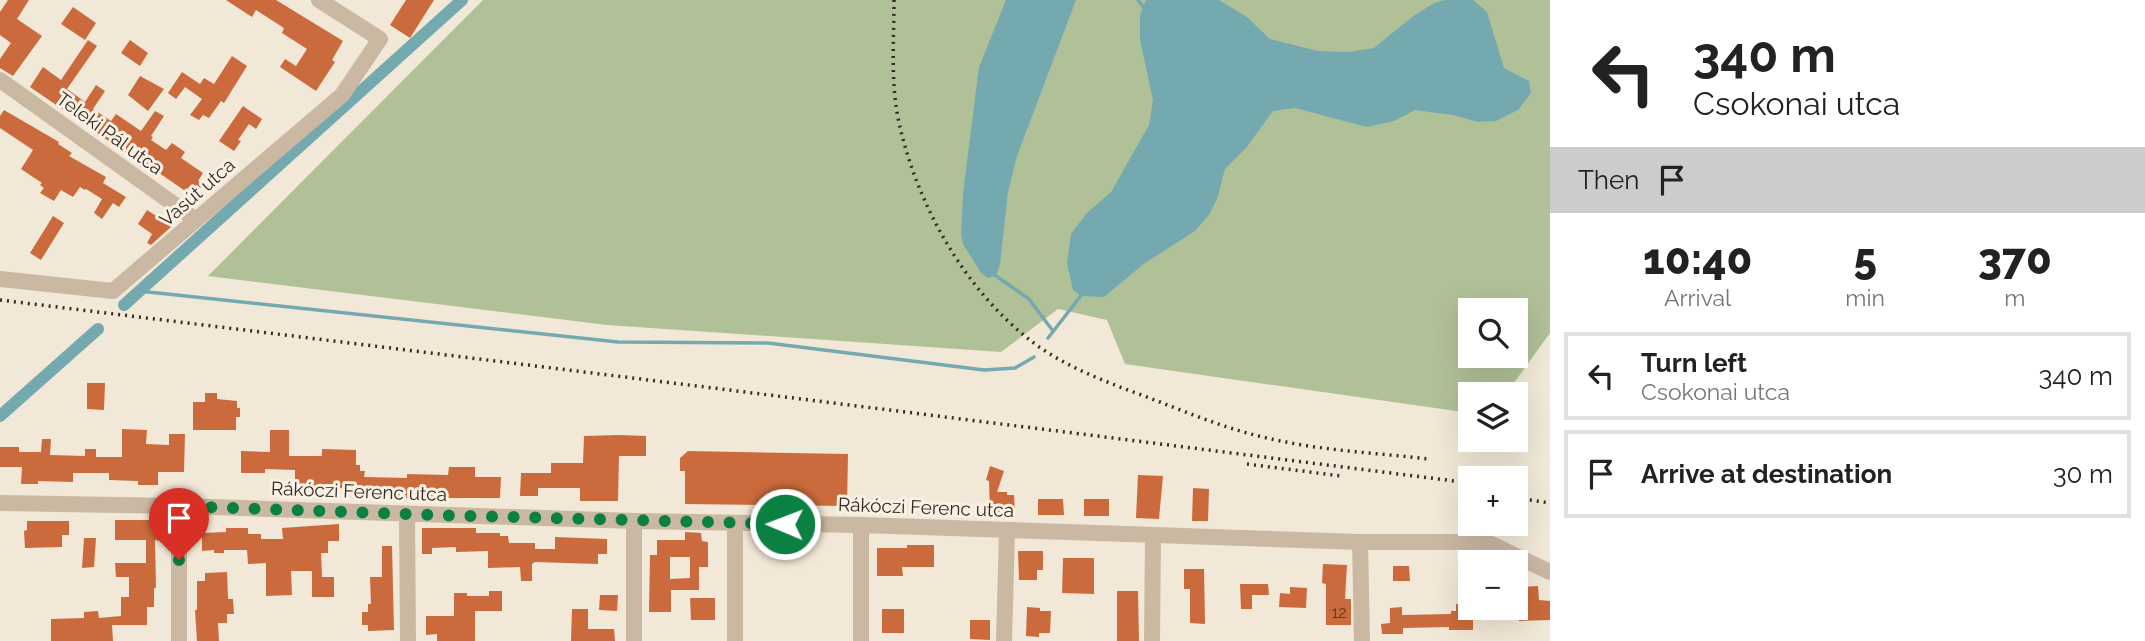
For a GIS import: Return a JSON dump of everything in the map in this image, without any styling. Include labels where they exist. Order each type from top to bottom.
[{"type":"street","name":"Vasút utca","points":[[0,279],[113,291],[342,95],[380,39],[319,0]]},
{"type":"street","name":"Teleki Pál utca","points":[[0,80],[196,220]]},
{"type":"street","name":"Rákóczi Ferenc utca","points":[[0,503],[861,525],[1360,542],[1487,542],[1550,572]]},
{"type":"street","points":[[178,641],[179,506]]},
{"type":"street","points":[[407,514],[408,641]]},
{"type":"street","points":[[634,521],[634,641]]},
{"type":"street","points":[[735,523],[735,641]]},
{"type":"street","points":[[861,525],[861,641]]},
{"type":"street","points":[[1004,641],[1007,531]]},
{"type":"street","points":[[1152,641],[1153,536]]},
{"type":"street","points":[[1360,542],[1362,641]]},
{"type":"green space","points":[[483,0],[1550,0],[1550,333],[1528,364],[1528,298],[1458,298],[1458,368],[1525,368],[1515,382],[1458,382],[1458,411],[1125,364],[1107,320],[1058,309],[1001,352],[607,325],[208,276]]},
{"type":"water","points":[[1006,0],[1076,0],[1017,156],[1008,192],[1000,264],[996,276],[988,278],[981,273],[963,244],[963,193],[979,67]]},
{"type":"water","points":[[1146,0],[1219,0],[1247,17],[1270,39],[1318,51],[1348,52],[1374,48],[1434,3],[1445,0],[1473,0],[1487,12],[1504,68],[1529,81],[1531,93],[1518,110],[1496,121],[1478,122],[1453,115],[1415,110],[1394,121],[1367,127],[1295,108],[1273,111],[1246,148],[1225,169],[1217,199],[1209,215],[1195,231],[1145,263],[1104,297],[1081,296],[1073,290],[1067,263],[1071,234],[1086,214],[1111,192],[1149,125],[1153,100],[1140,40],[1140,15]]},
{"type":"building","points":[[8,0],[29,0],[17,19],[42,36],[13,76],[0,68],[0,59],[11,43],[0,35],[0,12]]},
{"type":"building","points":[[226,0],[276,0],[343,41],[332,60],[335,62],[316,91],[280,67],[285,59],[296,66],[307,49],[282,33],[284,28],[256,10],[252,17]]},
{"type":"building","points":[[406,0],[434,0],[410,38],[390,25]]},
{"type":"building","points":[[73,7],[96,23],[85,40],[61,24]]},
{"type":"building","points":[[88,40],[97,46],[67,89],[85,102],[96,85],[105,91],[93,109],[111,121],[116,114],[141,131],[155,111],[164,116],[151,140],[166,150],[172,143],[185,152],[181,158],[203,173],[198,181],[203,184],[194,197],[149,166],[146,171],[138,165],[140,162],[30,87],[43,67],[61,80]]},
{"type":"building","points":[[130,40],[148,53],[140,66],[121,53]]},
{"type":"building","points":[[232,56],[247,66],[224,103],[221,101],[209,118],[203,115],[199,120],[190,115],[202,99],[185,87],[176,99],[168,93],[182,72],[200,84],[204,78],[214,84]]},
{"type":"building","points":[[140,76],[164,89],[148,111],[128,95]]},
{"type":"building","points":[[243,106],[262,119],[256,129],[249,124],[234,151],[219,141]]},
{"type":"building","points":[[4,110],[59,142],[58,144],[72,153],[69,156],[106,177],[103,183],[126,197],[119,207],[113,203],[102,219],[94,213],[102,199],[86,189],[80,187],[73,197],[61,190],[54,201],[40,193],[44,188],[40,185],[42,183],[21,169],[33,150],[0,128],[0,116]]},
{"type":"building","points":[[147,210],[172,226],[151,245],[147,243],[152,234],[138,224]]},
{"type":"building","points":[[53,216],[64,223],[41,260],[30,253]]},
{"type":"building","points":[[87,383],[105,383],[104,410],[87,409]]},
{"type":"building","points":[[205,393],[217,393],[217,399],[237,401],[240,417],[236,417],[236,430],[193,430],[193,402],[205,402]]},
{"type":"building","points":[[122,429],[147,430],[146,444],[169,445],[169,434],[185,434],[184,472],[158,472],[158,485],[109,480],[109,473],[73,473],[73,482],[38,481],[38,484],[21,484],[22,467],[0,467],[0,447],[19,447],[19,452],[41,452],[42,439],[51,439],[50,455],[85,456],[85,449],[96,449],[96,457],[122,457]]},
{"type":"building","points":[[270,430],[289,430],[289,456],[322,456],[322,449],[356,450],[356,465],[360,465],[360,471],[365,471],[364,477],[448,475],[449,467],[475,467],[475,477],[501,477],[500,498],[373,498],[373,489],[295,487],[295,470],[265,469],[265,473],[241,473],[241,451],[270,452]]},
{"type":"building","points":[[584,436],[646,436],[646,456],[619,456],[618,501],[580,501],[580,488],[538,488],[538,496],[520,496],[521,473],[551,473],[551,463],[583,463]]},
{"type":"building","points":[[688,451],[848,454],[847,506],[685,504],[685,471],[680,471],[680,458]]},
{"type":"building","points":[[990,466],[1004,471],[997,492],[1014,495],[1015,512],[990,512],[989,481],[986,480]]},
{"type":"building","points":[[1138,475],[1163,476],[1159,519],[1136,518]]},
{"type":"building","points":[[1193,488],[1209,489],[1208,521],[1192,521]]},
{"type":"building","points":[[1038,499],[1063,499],[1064,515],[1038,515]]},
{"type":"building","points":[[1084,499],[1109,499],[1109,516],[1084,516]]},
{"type":"building","points":[[115,520],[162,520],[162,541],[155,540],[154,607],[147,607],[147,625],[112,625],[113,641],[51,641],[51,619],[84,618],[84,612],[98,611],[99,618],[121,616],[121,597],[129,597],[129,577],[116,577],[115,563],[146,563],[146,540],[115,540]]},
{"type":"building","points":[[27,521],[69,521],[69,535],[62,535],[62,547],[25,548],[24,531],[27,530]]},
{"type":"building","points":[[339,524],[339,541],[328,541],[328,553],[321,553],[322,577],[334,577],[334,597],[312,597],[312,571],[291,571],[292,595],[266,596],[266,563],[248,564],[247,550],[224,550],[224,553],[202,551],[202,533],[226,532],[226,528],[248,528],[248,534],[261,534],[261,539],[283,539],[282,528]]},
{"type":"building","points":[[422,528],[476,528],[476,533],[500,533],[500,536],[508,536],[509,543],[535,543],[535,549],[555,549],[555,537],[607,539],[607,554],[598,554],[598,564],[535,562],[532,564],[532,581],[521,581],[520,567],[488,568],[488,551],[456,552],[456,547],[432,548],[432,554],[422,554]]},
{"type":"building","points":[[685,532],[701,533],[702,541],[708,542],[708,567],[699,567],[699,590],[671,590],[671,612],[649,612],[650,555],[657,555],[657,540],[685,540]],"holes":[[[670,557],[690,557],[690,578],[670,579]]]},
{"type":"building","points":[[84,538],[96,538],[94,567],[82,568]]},
{"type":"building","points":[[907,545],[934,545],[934,567],[902,567],[903,576],[877,576],[877,548],[907,548]]},
{"type":"building","points":[[382,546],[392,546],[394,630],[368,631],[368,625],[362,625],[362,612],[368,612],[368,604],[371,604],[370,577],[382,577]]},
{"type":"building","points":[[1018,551],[1043,551],[1043,570],[1037,570],[1037,580],[1019,580]]},
{"type":"building","points":[[1063,558],[1094,558],[1094,594],[1062,593]]},
{"type":"building","points":[[1323,564],[1347,565],[1345,599],[1351,599],[1351,625],[1326,625]]},
{"type":"building","points":[[1393,566],[1409,566],[1410,581],[1393,581]]},
{"type":"building","points":[[1184,569],[1204,569],[1205,624],[1190,623],[1190,589],[1184,589]]},
{"type":"building","points":[[227,572],[228,599],[233,599],[234,614],[227,614],[227,623],[218,623],[219,641],[197,641],[197,581],[205,581],[205,573]]},
{"type":"building","points":[[1240,584],[1268,584],[1269,595],[1252,595],[1252,609],[1241,609]]},
{"type":"building","points":[[1528,586],[1538,586],[1539,600],[1550,601],[1550,620],[1519,621],[1528,620]]},
{"type":"building","points":[[1290,587],[1307,588],[1306,608],[1279,607],[1280,593],[1290,594]]},
{"type":"building","points":[[489,591],[502,591],[502,611],[475,611],[475,641],[437,641],[437,634],[426,635],[426,616],[454,616],[454,593],[489,596]]},
{"type":"building","points":[[1117,591],[1138,591],[1139,641],[1117,641]]},
{"type":"building","points":[[600,595],[618,595],[617,611],[599,610]]},
{"type":"building","points":[[690,598],[715,598],[715,620],[691,620]]},
{"type":"building","points":[[1458,604],[1458,620],[1473,620],[1473,630],[1449,630],[1449,627],[1403,628],[1403,634],[1382,634],[1381,624],[1390,623],[1390,608],[1402,607],[1402,615],[1451,614],[1451,611],[1456,611]]},
{"type":"building","points":[[1027,607],[1051,611],[1050,633],[1039,633],[1039,637],[1026,636]]},
{"type":"building","points":[[572,609],[588,609],[588,629],[614,629],[615,641],[571,641]]},
{"type":"building","points":[[882,609],[904,609],[904,633],[882,633]]},
{"type":"building","points":[[970,620],[990,620],[990,640],[970,639]]},
{"type":"waterway","points":[[124,305],[462,0]]},
{"type":"waterway","points":[[1138,0],[1145,9]]},
{"type":"waterway","points":[[996,276],[1029,299],[1053,331]]},
{"type":"waterway","points":[[139,291],[618,342],[768,343],[984,370],[1015,368],[1034,357]]},
{"type":"waterway","points":[[1048,338],[1083,293]]},
{"type":"waterway","points":[[0,416],[98,329]]},
{"type":"railway","points":[[894,0],[895,96],[908,158],[933,218],[949,247],[967,275],[1010,323],[1049,354],[1080,370],[1203,419],[1261,437],[1295,444],[1429,459]]},
{"type":"railway","points":[[0,300],[1458,481]]},
{"type":"railway","points":[[1247,464],[1341,476]]},
{"type":"railway","points":[[1528,500],[1550,503]]},
{"type":"route","points":[[179,560],[179,506],[785,524]]}]
